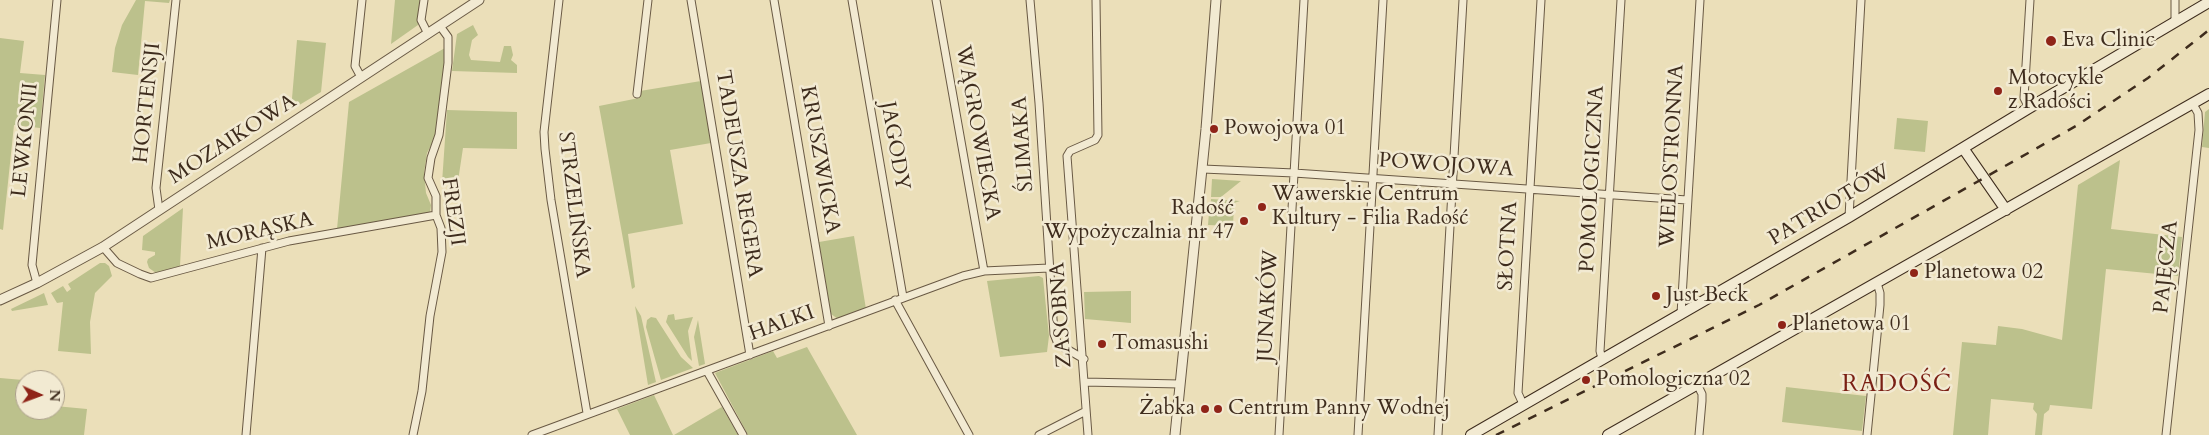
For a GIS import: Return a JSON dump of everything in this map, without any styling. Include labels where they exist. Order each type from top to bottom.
[{"type":"main road","name":"PATRIOTÓW","points":[[1471,435],[1849,217],[2208,2]]},
{"type":"main road","points":[[1608,435],[2209,94]]},
{"type":"main road","points":[[1964,148],[2006,210]]},
{"type":"street","name":"LEWKONII","points":[[37,283],[32,265],[57,0]]},
{"type":"street","name":"HORTENSJI","points":[[159,210],[156,188],[176,0]]},
{"type":"street","points":[[361,77],[355,66],[362,0]]},
{"type":"street","points":[[424,0],[421,20],[428,34]]},
{"type":"street","name":"MOZAIKOWA","points":[[0,300],[37,283],[103,246],[480,0]]},
{"type":"street","name":"STRZELIŃSKA","points":[[559,0],[544,132],[545,149],[548,184],[587,413]]},
{"type":"street","points":[[637,94],[648,0]]},
{"type":"street","name":"TADEUSZA REGERA","points":[[691,0],[750,355]]},
{"type":"street","name":"KRUSZWICKA","points":[[774,0],[829,326]]},
{"type":"street","name":"JAGODY","points":[[852,0],[903,297]]},
{"type":"street","name":"WĄGROWIECKA","points":[[936,0],[984,271]]},
{"type":"street","name":"ŚLIMAKA","points":[[1030,0],[1056,340],[1058,344],[1084,359]]},
{"type":"street","name":"ZASOBNA","points":[[1088,435],[1084,359],[1067,156],[1070,151],[1094,140],[1098,135],[1096,0]]},
{"type":"street","points":[[1175,435],[1202,169],[1216,0]]},
{"type":"street","name":"JUNAKÓW","points":[[1279,435],[1304,0]]},
{"type":"street","points":[[1358,435],[1383,0]]},
{"type":"street","points":[[1438,435],[1463,0]]},
{"type":"street","name":"SŁOTNA","points":[[1523,404],[1518,393],[1542,0]]},
{"type":"street","name":"POMOLOGICZNA","points":[[1602,359],[1600,351],[1620,0]]},
{"type":"street","name":"WIELOSTRONNA","points":[[1681,314],[1700,0]]},
{"type":"street","points":[[1849,217],[1861,0]]},
{"type":"street","points":[[2029,108],[2024,98],[2030,0]]},
{"type":"street","points":[[2175,0],[2175,21]]},
{"type":"street","name":"FREZJI","points":[[413,435],[422,391],[430,316],[442,252],[441,228],[436,216],[436,196],[428,178],[431,158],[439,134],[450,48],[448,38],[440,26]]},
{"type":"street","name":"PAJĘCZA","points":[[2166,435],[2198,137],[2199,120],[2193,104]]},
{"type":"street","name":"POWOJOWA","points":[[1202,169],[1373,178],[1687,200]]},
{"type":"street","name":"MORĄSKA","points":[[103,246],[117,263],[151,278],[305,238],[436,216]]},
{"type":"street","points":[[246,435],[262,248]]},
{"type":"street","name":"HALKI","points":[[532,435],[587,413],[707,371],[962,276],[984,271],[1049,268]]},
{"type":"street","points":[[1867,435],[1880,305],[1880,293],[1877,283]]},
{"type":"street","points":[[895,300],[969,435]]},
{"type":"street","points":[[707,371],[743,435]]},
{"type":"street","points":[[1084,382],[1180,384]]},
{"type":"street","points":[[1697,384],[1702,394],[1699,435]]},
{"type":"street","points":[[1039,435],[1086,412]]},
{"type":"green space","points":[[136,0],[170,0],[169,3],[145,1],[138,75],[112,72],[115,48],[122,25]]},
{"type":"green space","points":[[395,0],[422,0],[418,25],[391,44]]},
{"type":"green space","points":[[473,25],[478,35],[472,40],[469,55],[471,60],[500,62],[504,46],[511,46],[513,55],[511,60],[517,65],[517,73],[452,71],[457,34]]},
{"type":"green space","points":[[0,38],[24,41],[20,73],[45,75],[40,128],[14,125],[3,230],[0,229]]},
{"type":"green space","points":[[297,40],[326,43],[321,92],[291,110]]},
{"type":"green space","points":[[445,48],[447,55],[437,134],[427,153],[424,173],[426,193],[431,205],[430,213],[337,229],[349,102]]},
{"type":"green space","points":[[701,81],[711,143],[670,150],[683,224],[628,234],[635,287],[632,289],[599,106],[639,98],[640,91]]},
{"type":"green space","points":[[2209,109],[2209,148],[2202,147],[2205,112]]},
{"type":"green space","points":[[447,110],[517,112],[517,149],[463,148],[458,181],[456,184],[442,183]]},
{"type":"green space","points":[[1897,118],[1928,121],[1925,152],[1894,149]]},
{"type":"green space","points":[[2120,160],[2111,229],[2182,237],[2178,276],[2106,269],[2092,409],[2050,405],[2049,410],[2044,414],[2042,435],[2035,435],[2037,414],[2033,409],[2034,403],[1991,399],[1988,435],[1953,435],[1962,342],[1996,345],[1998,326],[2022,329],[2062,340],[2078,185]]},
{"type":"green space","points":[[1212,179],[1241,181],[1221,197],[1211,197]]},
{"type":"green space","points":[[1211,199],[1240,201],[1210,211]]},
{"type":"green space","points":[[1234,205],[1233,226],[1208,225],[1209,213]]},
{"type":"green space","points":[[183,208],[180,266],[156,273],[149,268],[147,262],[148,259],[155,255],[155,252],[142,250],[143,236]]},
{"type":"green space","points":[[854,236],[866,309],[838,319],[831,314],[819,242]]},
{"type":"green space","points":[[100,263],[105,263],[109,266],[112,276],[95,293],[90,322],[91,354],[58,351],[63,302],[57,303],[51,293],[63,286],[67,292],[71,289],[68,284]]},
{"type":"green space","points":[[1039,276],[1043,278],[1049,336],[1047,352],[1000,357],[987,281]]},
{"type":"green space","points":[[1131,291],[1131,323],[1085,319],[1084,292]]},
{"type":"green space","points":[[44,293],[48,305],[12,311],[11,309]]},
{"type":"green space","points":[[635,306],[641,316],[656,382],[648,385]]},
{"type":"green space","points":[[674,314],[675,320],[693,317],[688,331],[692,361],[666,322],[668,315]]},
{"type":"green space","points":[[651,317],[656,318],[681,357],[693,368],[661,380],[646,327],[647,320]]},
{"type":"green space","points":[[698,320],[705,364],[699,366],[694,337]]},
{"type":"green space","points":[[807,347],[857,435],[748,435],[715,373],[773,351],[777,358]]},
{"type":"green space","points":[[0,378],[15,379],[15,420],[65,420],[65,407],[87,409],[84,435],[0,435]]},
{"type":"green space","points":[[1786,387],[1866,396],[1862,431],[1782,422]]},
{"type":"green space","points":[[654,395],[673,435],[630,435],[617,409]]},
{"type":"green space","points":[[722,407],[738,435],[674,435],[720,408]]},
{"type":"railway","points":[[1496,435],[1759,305],[2076,126],[2148,78],[2209,30]]},
{"type":"place","name":"Eva Clinic","points":[[2051,41]]},
{"type":"place","name":"Motocykle z Radości","points":[[1998,91]]},
{"type":"place","name":"Powojowa 01","points":[[1214,129]]},
{"type":"place","name":"Wawerskie Centrum Kultury - Filia Radość","points":[[1262,207]]},
{"type":"place","name":"Radość Wypożyczalnia nr 47","points":[[1244,221]]},
{"type":"place","name":"Planetowa 02","points":[[1914,273]]},
{"type":"place","name":"Just Beck","points":[[1656,296]]},
{"type":"place","name":"Planetowa 01","points":[[1782,325]]},
{"type":"place","name":"Tomasushi","points":[[1102,344]]},
{"type":"place","name":"Pomologiczna 02","points":[[1586,380]]},
{"type":"place","name":"Żabka","points":[[1205,409]]},
{"type":"place","name":"Centrum Panny Wodnej","points":[[1218,409]]},
{"type":"district","name":"RADOŚĆ","points":[[1897,385]]}]
